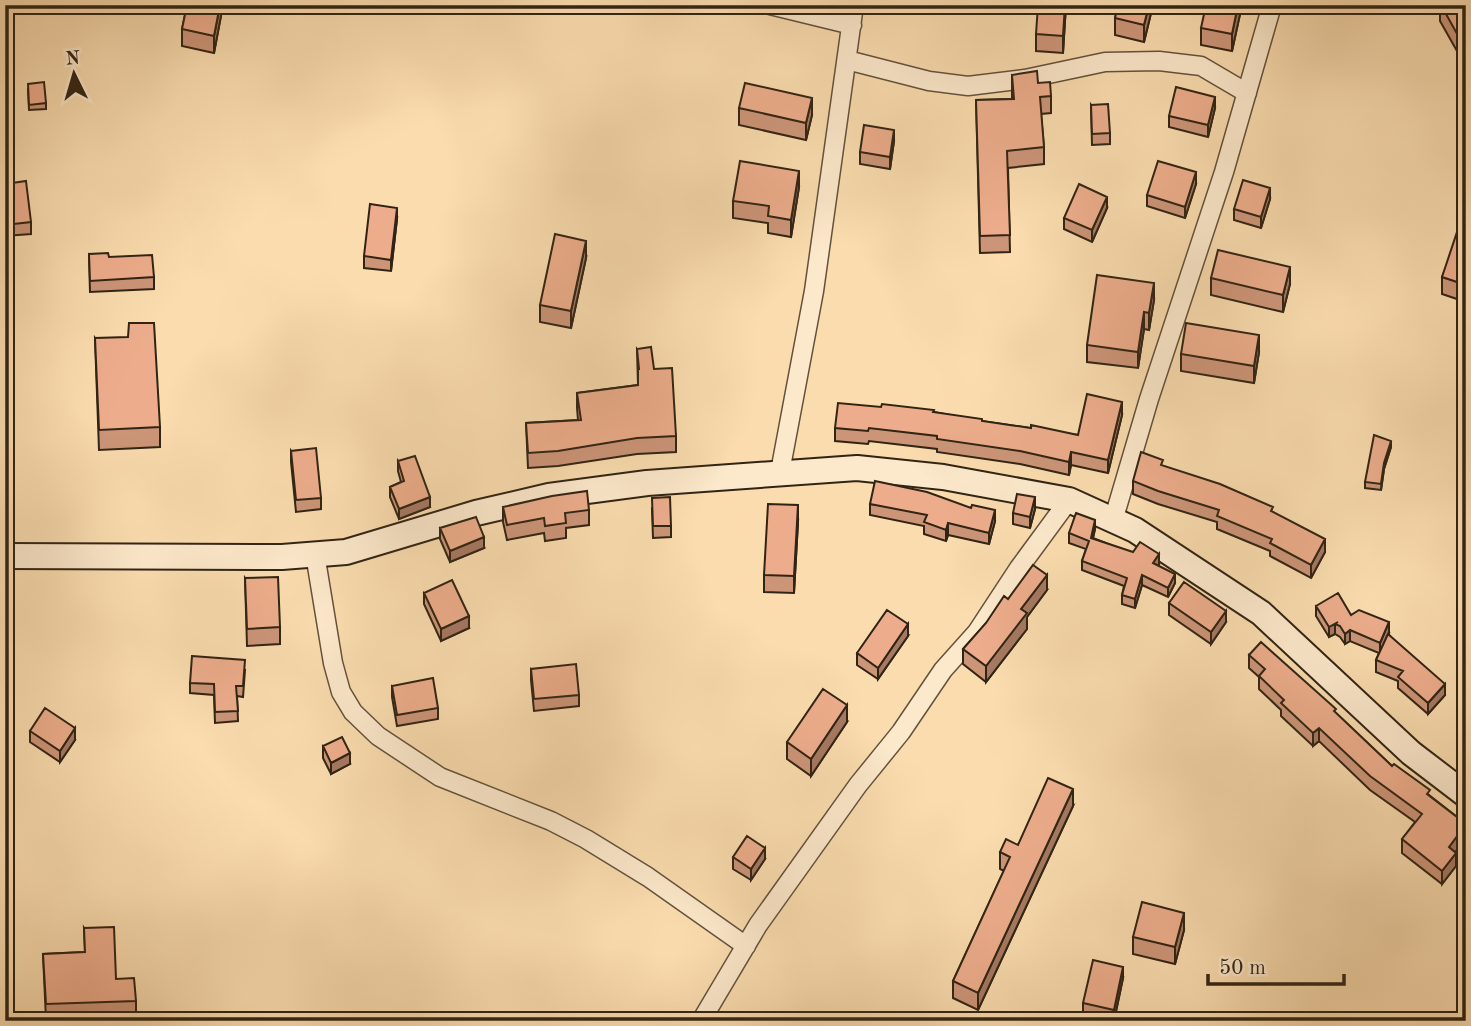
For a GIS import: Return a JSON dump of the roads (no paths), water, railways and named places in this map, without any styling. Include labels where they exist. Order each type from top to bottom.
[{"type":"street","points":[[770,5],[852,25]]},
{"type":"street","points":[[780,472],[814,291],[854,5]]},
{"type":"street","points":[[1113,521],[1149,399],[1224,172],[1272,5]]},
{"type":"street","points":[[847,60],[929,81],[968,86],[1025,79],[1105,62],[1158,61],[1201,66],[1247,93]]},
{"type":"street","points":[[5,556],[282,557],[346,552],[476,513],[549,496],[647,483],[857,468],[943,477],[1069,500],[1135,530],[1261,613],[1411,753],[1466,795]]},
{"type":"street","points":[[701,1021],[746,946],[858,785],[901,732],[943,670],[977,632],[1019,568],[1069,500]]},
{"type":"street","points":[[315,554],[333,663],[341,692],[354,712],[378,736],[440,778],[551,821],[586,839],[648,877],[746,946]]}]
